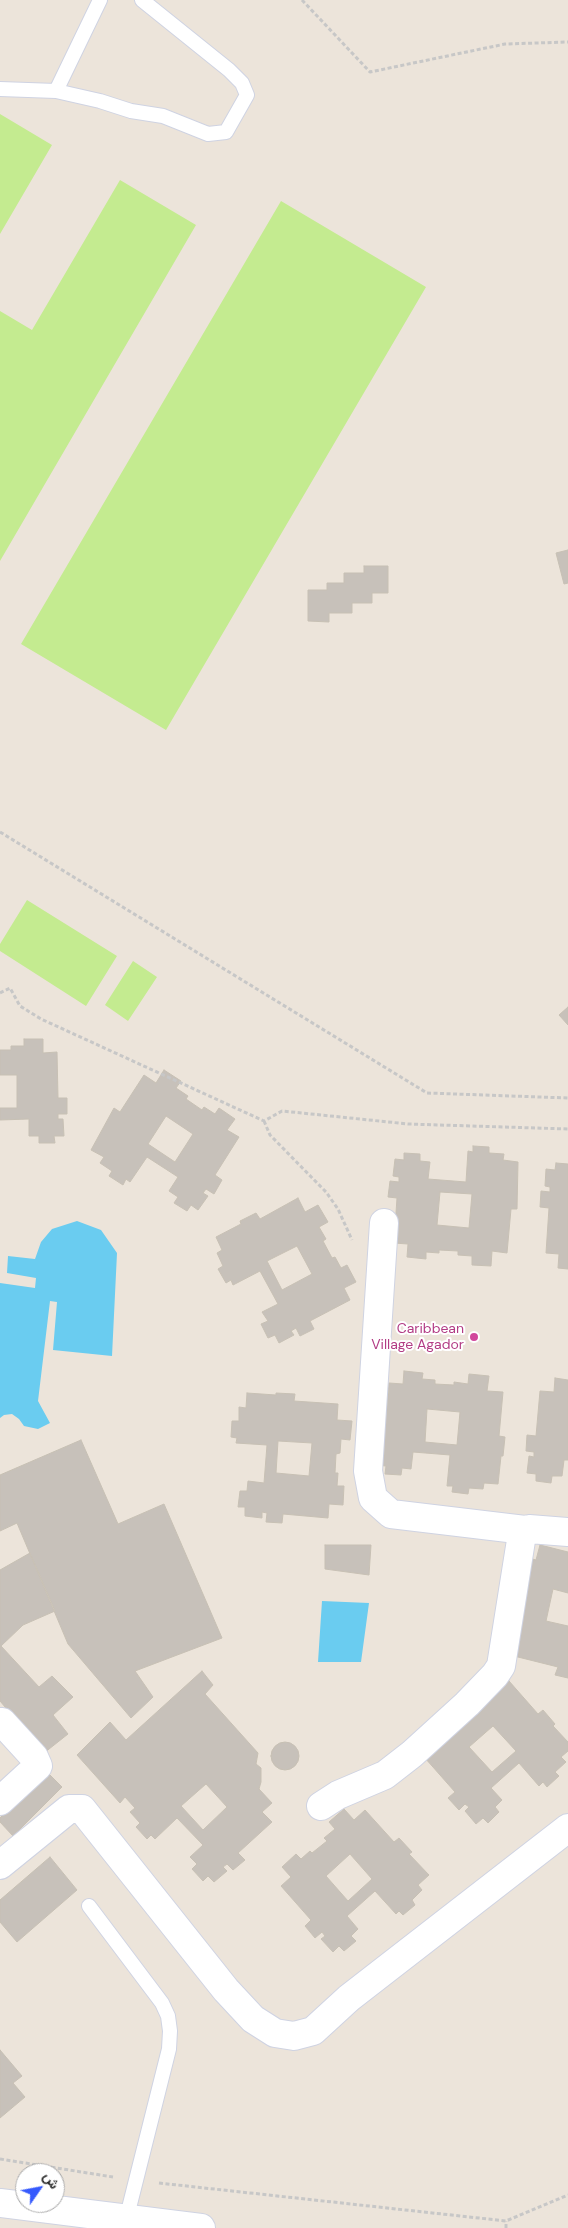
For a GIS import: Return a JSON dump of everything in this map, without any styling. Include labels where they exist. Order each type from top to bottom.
[{"type":"street","points":[[384,1223],[368,1471],[373,1498],[391,1514],[525,1530],[568,1532]]},
{"type":"street","points":[[321,1806],[384,1775],[412,1754],[467,1704],[498,1672],[501,1666],[522,1534],[525,1530]]},
{"type":"street","points":[[0,1801],[38,1766],[34,1757],[2,1722]]},
{"type":"street","points":[[0,1865],[69,1809],[82,1809],[226,1990],[253,2019],[274,2033],[294,2036],[313,2031],[348,1998],[568,1828]]},
{"type":"street","points":[[0,2203],[201,2228]]},
{"type":"lane","points":[[56,91],[100,0]]},
{"type":"lane","points":[[0,89],[56,91],[100,101],[131,111],[150,112],[208,134],[226,132],[246,96],[242,83],[229,70],[142,0]]},
{"type":"lane","points":[[89,1906],[162,2003],[168,2016],[170,2031],[169,2049],[126,2220]]},
{"type":"path","points":[[302,0],[370,72],[505,44],[568,42]]},
{"type":"path","points":[[0,832],[427,1093],[568,1098]]},
{"type":"path","points":[[0,993],[10,988],[20,1006],[41,1019],[264,1121],[270,1135],[326,1192],[338,1209],[355,1246]]},
{"type":"path","points":[[264,1121],[282,1111],[408,1124],[568,1129]]},
{"type":"path","points":[[0,2159],[136,2180],[506,2221],[568,2195]]},
{"type":"path","points":[[506,2221],[506,2228]]},
{"type":"green space","points":[[0,114],[52,145],[0,234]]},
{"type":"green space","points":[[120,180],[196,225],[0,561],[0,311],[32,330]]},
{"type":"green space","points":[[281,201],[426,287],[166,730],[21,644]]},
{"type":"green space","points":[[27,900],[117,956],[86,1006],[0,951],[0,944]]},
{"type":"green space","points":[[133,961],[157,977],[128,1021],[105,1005]]},
{"type":"water","points":[[77,1221],[101,1230],[117,1253],[112,1356],[53,1350],[57,1302],[50,1301],[38,1401],[50,1423],[38,1429],[24,1426],[12,1414],[4,1415],[0,1418],[0,1283],[35,1288],[36,1278],[7,1273],[8,1256],[35,1259],[41,1242],[52,1229]]},
{"type":"water","points":[[322,1601],[369,1603],[361,1662],[318,1662]]},
{"type":"building","points":[[568,550],[568,583],[564,584],[556,553]]},
{"type":"building","points":[[364,566],[388,566],[388,593],[372,593],[372,603],[352,603],[352,613],[329,613],[329,622],[308,621],[308,590],[327,590],[327,583],[344,583],[344,573],[364,573]]},
{"type":"building","points":[[568,1007],[568,1025],[559,1015]]},
{"type":"building","points":[[24,1039],[43,1039],[43,1053],[57,1052],[58,1098],[67,1098],[67,1114],[58,1114],[58,1119],[63,1119],[64,1136],[54,1136],[55,1143],[39,1143],[39,1136],[29,1136],[29,1119],[0,1120],[0,1108],[17,1108],[17,1075],[0,1075],[0,1050],[11,1050],[11,1046],[24,1046]]},
{"type":"building","points":[[164,1070],[181,1081],[176,1088],[188,1096],[186,1099],[202,1110],[204,1107],[215,1114],[219,1108],[235,1119],[227,1130],[239,1137],[215,1175],[222,1180],[214,1194],[206,1189],[203,1193],[208,1196],[198,1210],[191,1205],[187,1211],[174,1203],[178,1197],[169,1191],[178,1177],[147,1157],[130,1182],[126,1179],[123,1185],[109,1176],[112,1171],[100,1163],[104,1157],[91,1150],[114,1108],[120,1112],[144,1075],[156,1083]],"holes":[[[166,1116],[193,1134],[175,1162],[148,1144]]]},
{"type":"building","points":[[473,1146],[489,1147],[489,1153],[504,1154],[503,1160],[518,1162],[517,1209],[511,1209],[507,1253],[492,1251],[491,1266],[472,1265],[472,1256],[458,1255],[458,1251],[439,1250],[439,1253],[426,1252],[426,1259],[407,1257],[408,1244],[394,1243],[397,1198],[388,1197],[390,1181],[399,1182],[399,1177],[393,1176],[395,1159],[404,1160],[404,1153],[420,1154],[420,1161],[430,1162],[428,1179],[466,1182],[468,1151],[473,1152]],"holes":[[[440,1192],[472,1194],[469,1228],[437,1225]]]},
{"type":"building","points":[[556,1163],[568,1164],[568,1269],[558,1268],[559,1254],[546,1253],[549,1208],[540,1207],[541,1191],[550,1192],[550,1187],[545,1186],[546,1169],[555,1170]]},
{"type":"building","points":[[298,1198],[305,1212],[318,1205],[328,1222],[319,1227],[326,1239],[323,1241],[332,1258],[335,1257],[341,1268],[347,1265],[356,1282],[344,1288],[350,1300],[310,1321],[314,1329],[300,1336],[296,1328],[291,1331],[294,1335],[279,1343],[275,1335],[268,1338],[261,1324],[268,1321],[262,1312],[278,1304],[260,1271],[233,1285],[231,1280],[226,1283],[218,1269],[223,1266],[217,1253],[222,1250],[216,1237],[241,1224],[240,1221],[256,1213],[260,1219]],"holes":[[[297,1246],[312,1274],[282,1290],[267,1261]]]},
{"type":"building","points":[[404,1371],[423,1373],[422,1379],[435,1380],[435,1384],[454,1385],[454,1382],[468,1384],[469,1374],[489,1376],[487,1391],[503,1392],[499,1436],[505,1437],[498,1484],[484,1483],[483,1489],[469,1488],[468,1494],[452,1492],[453,1486],[447,1486],[450,1455],[413,1452],[411,1469],[402,1468],[401,1475],[385,1474],[386,1466],[376,1465],[384,1444],[374,1443],[376,1427],[385,1428],[389,1383],[403,1384]],"holes":[[[427,1409],[460,1412],[457,1445],[425,1442]]]},
{"type":"building","points":[[555,1378],[568,1380],[568,1460],[564,1460],[562,1476],[552,1476],[551,1483],[536,1481],[536,1474],[527,1473],[529,1456],[534,1457],[534,1452],[526,1451],[527,1435],[536,1436],[540,1391],[554,1392]]},
{"type":"building","points":[[247,1393],[295,1394],[294,1401],[338,1404],[337,1420],[352,1421],[350,1440],[341,1439],[340,1453],[336,1454],[335,1473],[338,1473],[337,1486],[344,1486],[343,1505],[329,1504],[328,1518],[283,1514],[282,1523],[266,1522],[267,1513],[262,1512],[262,1518],[245,1516],[245,1507],[238,1507],[240,1491],[247,1491],[248,1481],[264,1483],[267,1445],[236,1443],[237,1438],[231,1437],[232,1421],[239,1421],[239,1407],[246,1408]],"holes":[[[278,1441],[312,1443],[309,1476],[276,1473]]]},
{"type":"building","points":[[81,1440],[118,1524],[164,1504],[222,1638],[135,1671],[153,1697],[131,1718],[68,1644],[17,1523],[0,1531],[0,1475]]},
{"type":"building","points":[[325,1545],[371,1545],[369,1575],[325,1569]]},
{"type":"building","points":[[540,1545],[568,1552],[568,1593],[553,1589],[546,1621],[568,1626],[568,1678],[555,1675],[558,1667],[514,1656],[522,1556],[536,1560]]},
{"type":"building","points":[[30,1553],[55,1611],[23,1625],[1,1646],[39,1687],[52,1676],[73,1697],[53,1715],[68,1734],[44,1753],[0,1701],[0,1570]]},
{"type":"building","points":[[202,1671],[213,1685],[205,1694],[258,1753],[256,1764],[261,1768],[259,1789],[272,1803],[262,1812],[272,1822],[238,1853],[245,1860],[233,1870],[227,1864],[223,1867],[227,1871],[214,1882],[208,1876],[203,1881],[192,1869],[197,1864],[190,1857],[203,1845],[177,1818],[155,1839],[151,1835],[147,1839],[136,1827],[140,1823],[130,1812],[135,1808],[125,1797],[120,1803],[77,1755],[110,1722],[126,1740]],"holes":[[[206,1784],[227,1807],[203,1830],[181,1806]]]},
{"type":"building","points":[[509,1681],[538,1714],[543,1710],[555,1724],[553,1726],[568,1742],[568,1751],[561,1757],[566,1762],[555,1772],[559,1776],[547,1787],[543,1782],[539,1786],[519,1763],[491,1788],[502,1800],[495,1807],[499,1812],[488,1823],[483,1818],[476,1824],[465,1811],[469,1807],[465,1804],[459,1810],[448,1798],[455,1792],[425,1758]],"holes":[[[493,1726],[516,1751],[492,1772],[469,1747]]]},
{"type":"building","points":[[285,1742],[295,1746],[299,1756],[295,1766],[285,1770],[275,1766],[271,1756],[275,1746]]},
{"type":"building","points":[[46,1771],[62,1787],[13,1836],[0,1822],[0,1818]]},
{"type":"building","points":[[344,1809],[354,1820],[365,1810],[394,1842],[399,1838],[412,1852],[409,1854],[429,1875],[418,1885],[422,1890],[412,1900],[415,1905],[403,1915],[399,1911],[396,1914],[375,1891],[347,1916],[358,1929],[351,1936],[356,1941],[344,1951],[339,1946],[333,1952],[321,1939],[325,1936],[322,1932],[315,1938],[305,1926],[311,1920],[281,1886],[291,1877],[282,1867],[296,1854],[301,1859],[327,1841],[324,1838],[335,1829],[329,1822]],"holes":[[[350,1854],[372,1879],[348,1901],[326,1876]]]},
{"type":"building","points":[[50,1857],[77,1890],[17,1942],[0,1922],[0,1900]]},
{"type":"building","points":[[0,2050],[22,2076],[13,2083],[25,2097],[0,2118]]},
{"type":"place","name":"Caribbean Village Agador","points":[[474,1337]]}]
